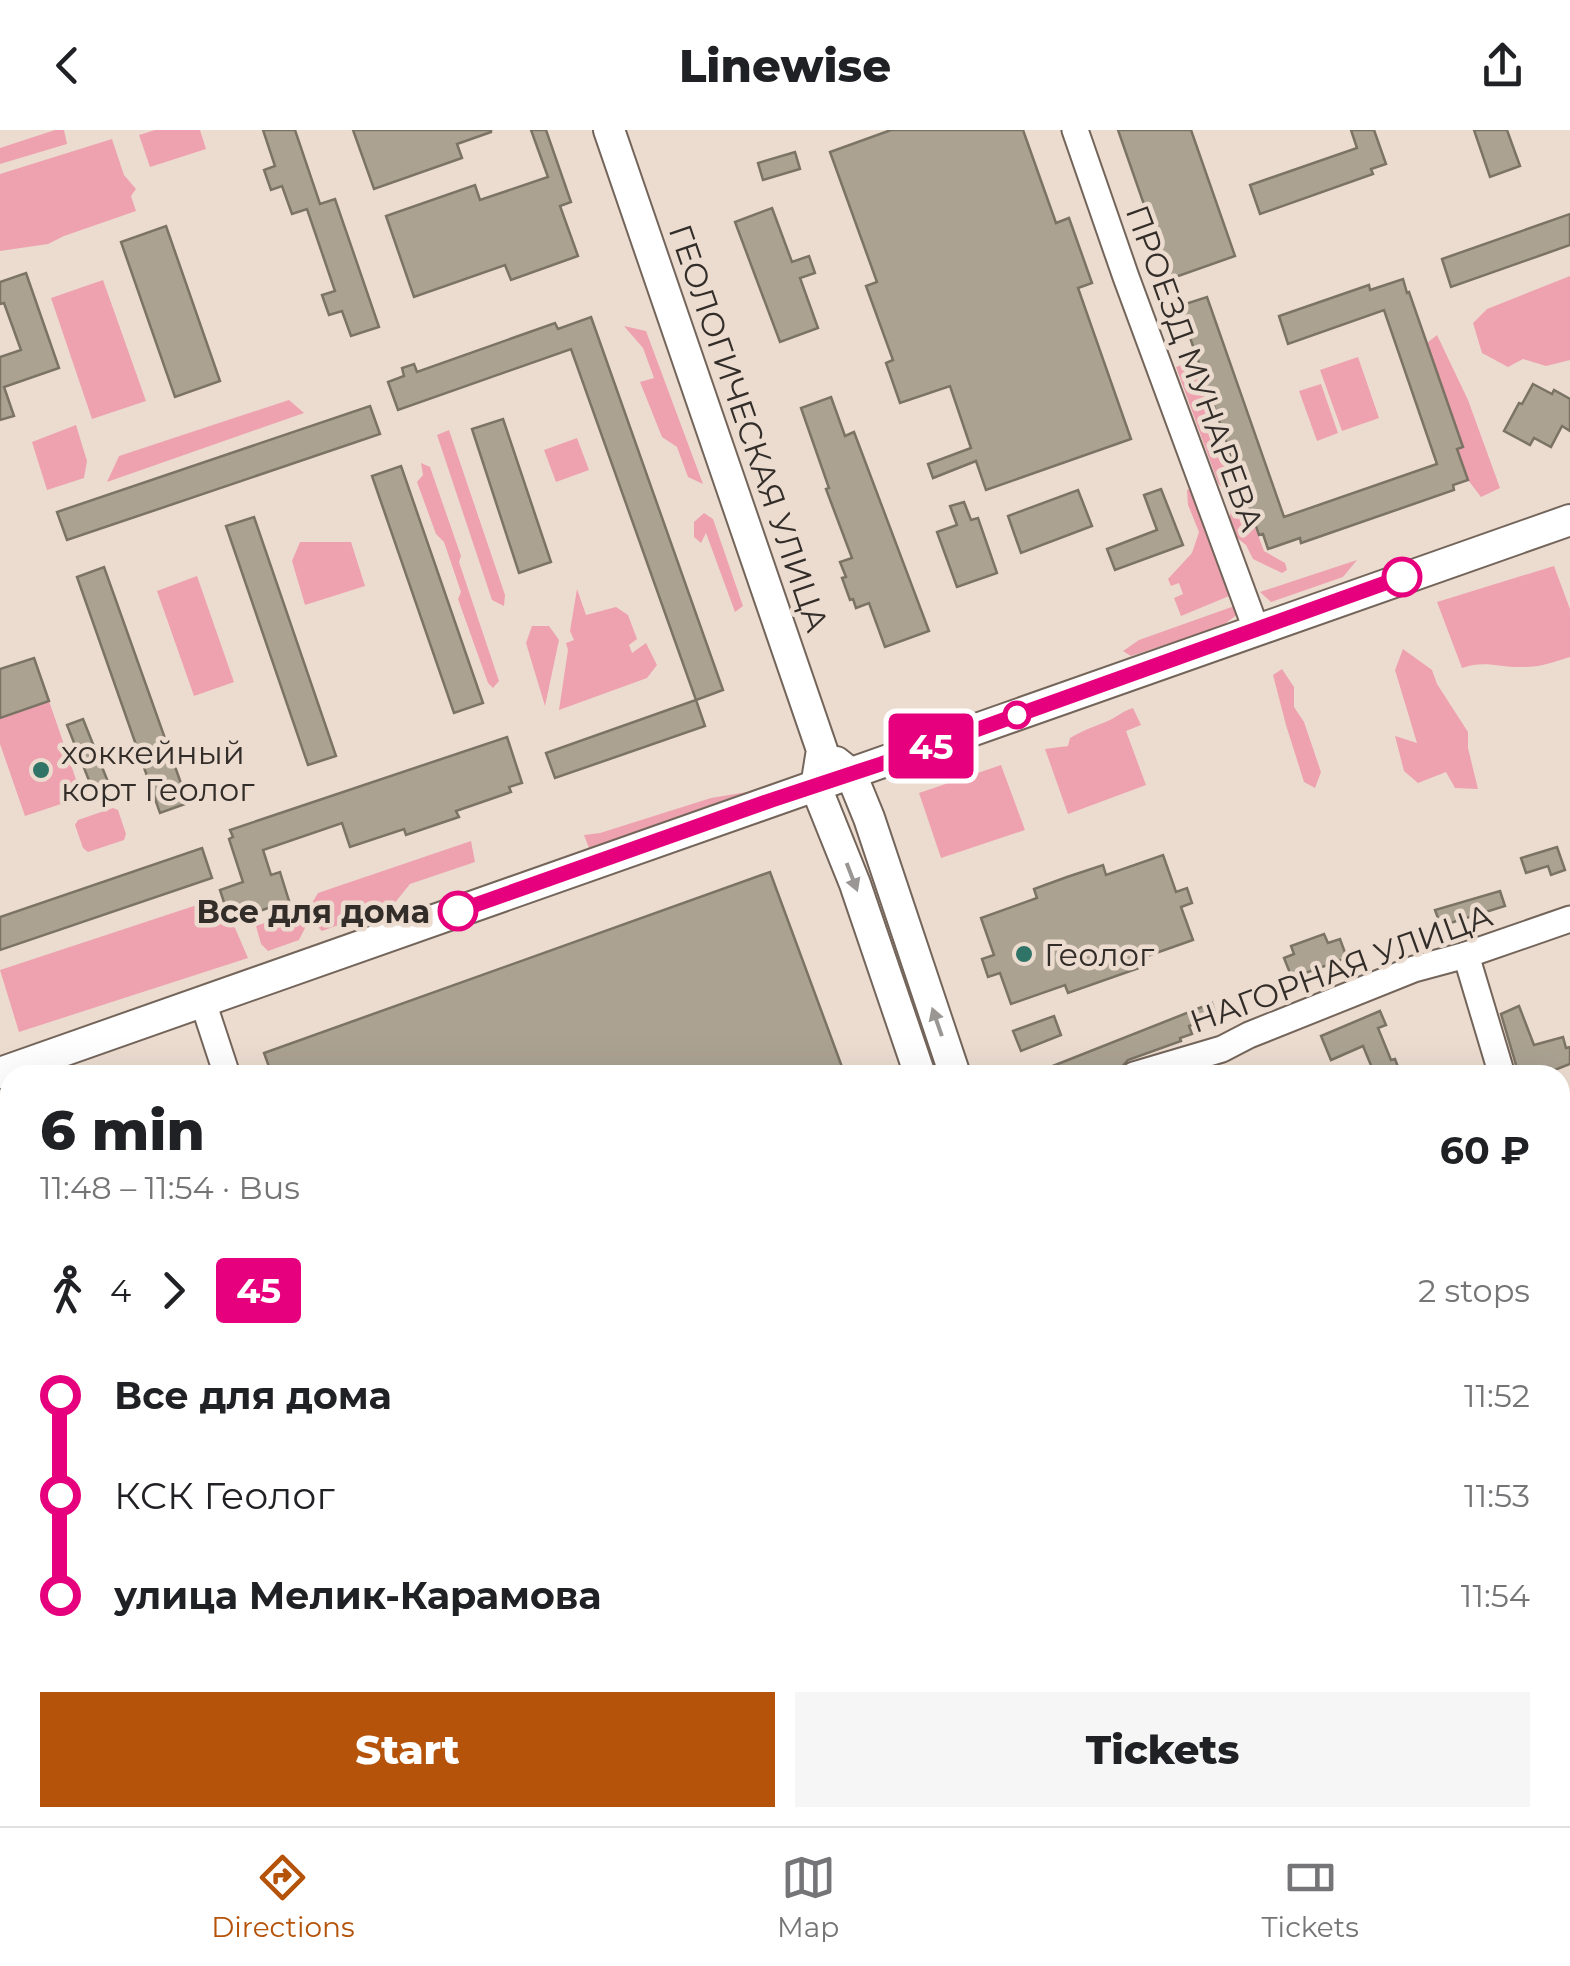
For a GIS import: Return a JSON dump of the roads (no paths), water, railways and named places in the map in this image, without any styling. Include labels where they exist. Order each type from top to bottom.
[{"type":"main road","name":"ГЕОЛОГИЧЕСКАЯ УЛИЦА","points":[[609,130],[822,750],[816,787]]},
{"type":"main road","points":[[23,1065],[1570,519]]},
{"type":"main road","points":[[822,750],[851,774],[952,1065]]},
{"type":"main road","points":[[816,787],[855,884],[917,1065]]},
{"type":"street","name":"ПРОЕЗД МУНАРЕВА","points":[[1075,130],[1256,629]]},
{"type":"street","name":"НАГОРНАЯ УЛИЦА","points":[[1168,1065],[1222,1049],[1414,969],[1570,919]]},
{"type":"street","points":[[1466,955],[1499,1065]]},
{"type":"street","points":[[203,1002],[223,1065]]},
{"type":"place","name":"хоккейный корт Геолог","points":[[41,770]]},
{"type":"place","name":"Все для дома","points":[[458,911]]},
{"type":"place","name":"Геолог","points":[[1024,954]]}]
